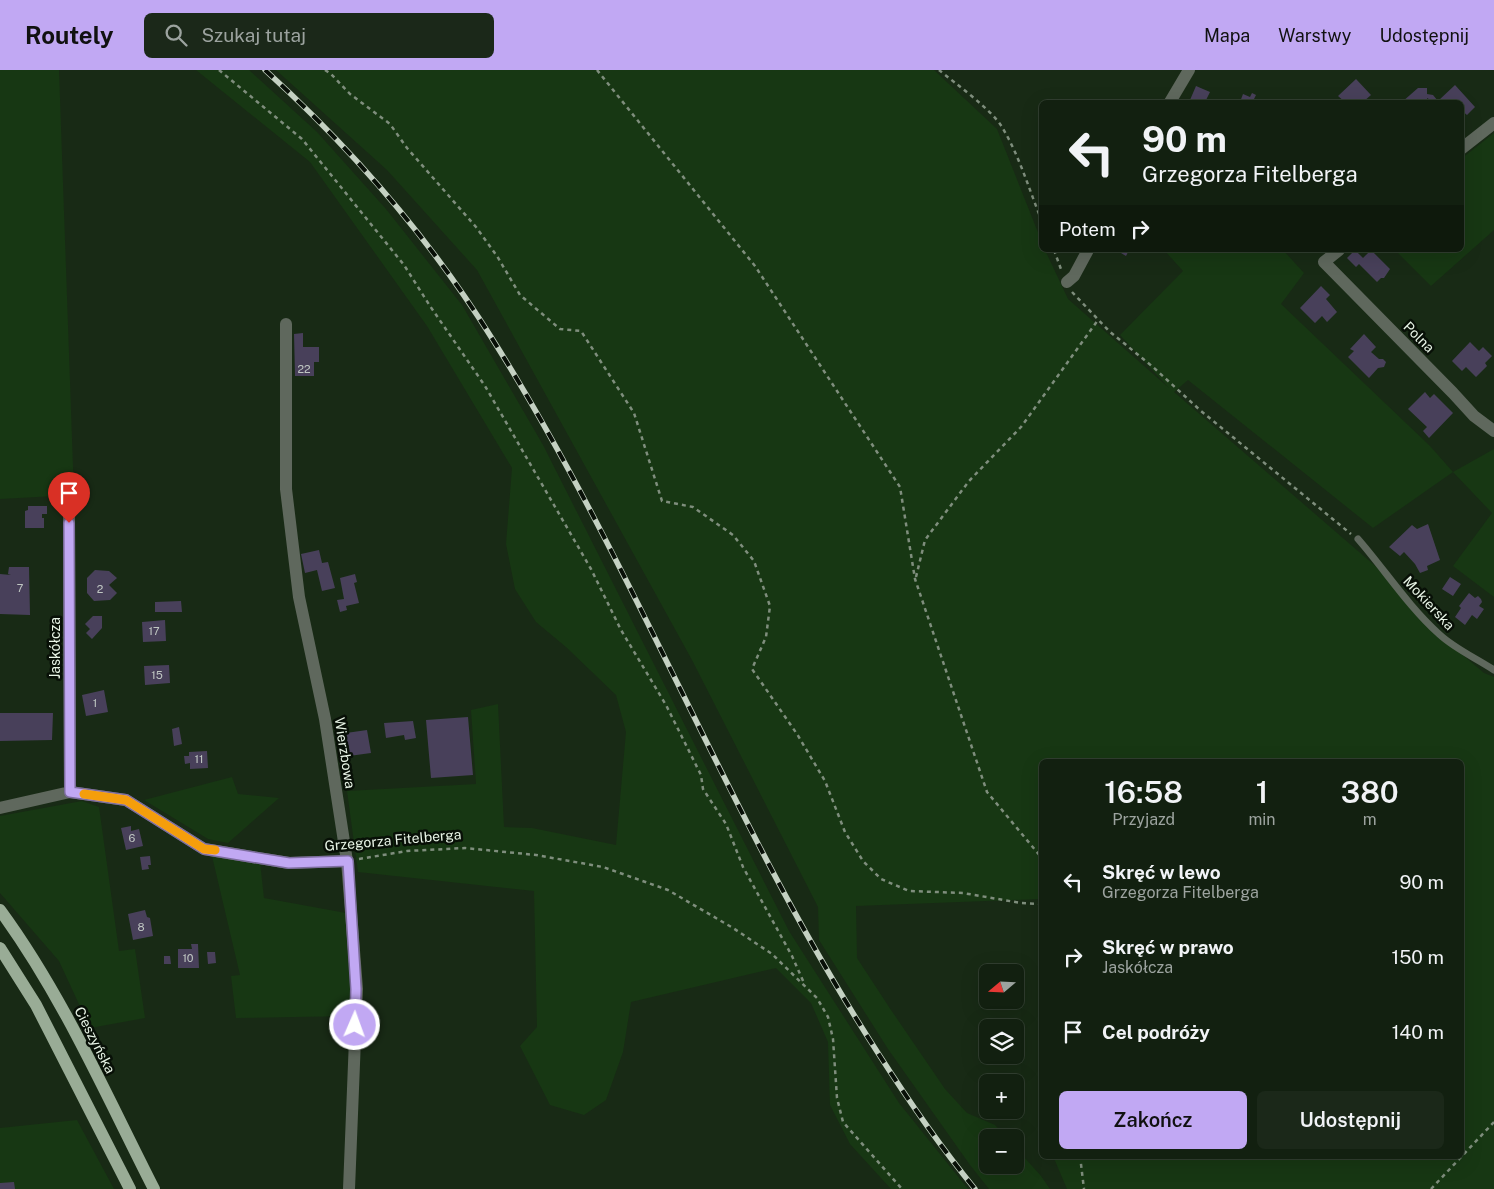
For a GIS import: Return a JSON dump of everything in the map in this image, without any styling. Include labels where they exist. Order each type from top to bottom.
[{"type":"main road","name":"Cieszyńska","points":[[0,910],[55,995],[154,1189]]},
{"type":"main road","points":[[0,948],[36,1005],[130,1189]]},
{"type":"street","points":[[1171,100],[1189,70]]},
{"type":"street","points":[[1464,147],[1494,122]]},
{"type":"street","points":[[1067,282],[1074,276],[1087,252]]},
{"type":"street","name":"Polna","points":[[1336,252],[1324,262],[1453,392],[1474,416],[1494,431]]},
{"type":"street","name":"Wierzbowa","points":[[286,324],[287,499],[299,597],[325,719],[348,861],[356,989],[349,1189]]},
{"type":"street","name":"Jaskółcza","points":[[69,504],[70,792]]},
{"type":"street","name":"Grzegorza Fitelberga","points":[[0,808],[70,792],[126,800],[204,849],[289,863],[348,861]]},
{"type":"lane","name":"Mokierska","points":[[1358,539],[1403,595],[1439,635],[1494,670]]},
{"type":"path","points":[[219,70],[302,139],[404,265],[484,386],[591,569],[621,630],[666,705],[701,775],[703,789],[726,824],[743,867],[792,956],[804,983]]},
{"type":"path","points":[[325,70],[332,74],[350,94],[390,124],[413,154],[476,227],[497,256],[520,295],[560,329],[581,331],[634,413],[662,501],[693,508],[733,535],[754,561],[770,606],[766,637],[752,669],[797,734],[825,781],[845,832],[863,861],[881,878],[909,891],[963,893],[1021,904],[1039,904]]},
{"type":"path","points":[[597,70],[755,266],[900,487],[916,579],[987,792],[1039,855]]},
{"type":"path","points":[[939,70],[981,104],[1001,126],[1016,156],[1039,214]]},
{"type":"path","points":[[1055,252],[1070,291],[1109,331],[1153,367],[1201,411],[1358,539]]},
{"type":"path","points":[[916,579],[925,540],[970,481],[1021,427],[1098,320]]},
{"type":"path","name":"Grzegorza Fitelberga","points":[[348,861],[407,851],[465,848],[536,854],[604,867],[668,890],[734,928],[772,954],[804,983],[817,998],[828,1017],[833,1039],[837,1098],[843,1122],[902,1189]]},
{"type":"path","points":[[1464,1154],[1494,1122]]},
{"type":"path","points":[[1080,1159],[1084,1189]]},
{"type":"path","points":[[1431,1189],[1459,1159]]},
{"type":"green space","points":[[0,70],[59,70],[74,495],[0,499]]},
{"type":"green space","points":[[196,70],[249,70],[317,132],[386,209],[462,305],[543,445],[789,931],[899,1103],[968,1189],[891,1189],[850,1144],[830,1105],[828,1042],[811,1003],[776,968],[631,1002],[623,1052],[606,1100],[584,1115],[550,1105],[520,1046],[537,1027],[534,891],[358,872],[347,791],[476,784],[471,710],[498,704],[504,827],[532,828],[616,845],[626,732],[616,695],[566,647],[536,622],[515,589],[506,544],[512,468],[427,326],[310,162]]},
{"type":"green space","points":[[276,70],[934,70],[997,129],[1039,235],[1039,252],[1046,252],[1068,299],[1169,388],[1120,335],[1183,271],[1166,252],[1285,252],[1304,273],[1281,304],[1430,446],[1453,472],[1373,528],[1188,380],[1174,392],[1388,577],[1432,629],[1484,673],[1494,677],[1494,1189],[1067,1189],[1054,1159],[1464,1159],[1464,759],[1039,759],[1039,899],[856,906],[857,958],[945,1089],[967,1113],[995,1125],[999,1129],[979,1129],[979,1174],[1024,1174],[1024,1157],[1050,1189],[989,1189],[888,1049],[819,940],[818,907],[692,660],[477,270],[387,170]]},
{"type":"green space","points":[[1494,133],[1494,230],[1431,286],[1397,252],[1464,252],[1464,157]]},
{"type":"green space","points":[[1494,449],[1494,597],[1453,566],[1492,513],[1453,472]]},
{"type":"green space","points":[[232,777],[238,794],[279,798],[228,843],[208,839],[144,800]]},
{"type":"green space","points":[[82,801],[99,807],[119,951],[135,949],[145,1018],[90,1028],[59,961],[0,893],[0,816]]},
{"type":"green space","points":[[212,856],[260,862],[264,898],[346,913],[352,1016],[236,1018],[231,976],[240,975]]},
{"type":"green space","points":[[77,1120],[114,1189],[0,1189],[0,1128]]},
{"type":"building","points":[[1356,79],[1371,95],[1365,100],[1343,100],[1338,96]]},
{"type":"building","points":[[1455,85],[1475,107],[1467,115],[1464,112],[1464,100],[1439,100]]},
{"type":"building","points":[[1196,86],[1210,92],[1206,100],[1190,100]]},
{"type":"building","points":[[1418,88],[1427,88],[1427,94],[1433,95],[1437,100],[1427,98],[1427,100],[1404,100]]},
{"type":"building","points":[[1252,93],[1256,95],[1254,99],[1257,100],[1241,100],[1243,94],[1250,97]]},
{"type":"building","points":[[1119,252],[1128,252],[1126,256]]},
{"type":"building","points":[[1353,252],[1357,252],[1363,258],[1369,252],[1373,252],[1390,269],[1384,278],[1377,282],[1359,264],[1356,267],[1347,258]]},
{"type":"building","points":[[1321,286],[1330,295],[1326,299],[1337,312],[1327,322],[1322,316],[1315,323],[1300,308]]},
{"type":"building","points":[[303,333],[303,347],[319,347],[319,362],[314,362],[314,376],[295,376],[294,334]]},
{"type":"building","points":[[1364,334],[1376,347],[1371,352],[1386,362],[1384,367],[1378,368],[1369,378],[1348,357],[1354,351],[1350,349]]},
{"type":"building","points":[[1470,342],[1479,351],[1483,347],[1492,356],[1485,363],[1487,366],[1476,377],[1466,367],[1462,371],[1452,361]]},
{"type":"building","points":[[1425,392],[1430,398],[1434,394],[1453,413],[1429,438],[1423,431],[1427,427],[1408,409]]},
{"type":"building","points":[[28,506],[47,506],[47,514],[42,514],[44,528],[25,528],[25,511],[28,510]]},
{"type":"building","points":[[1428,524],[1440,560],[1427,566],[1428,570],[1420,573],[1404,552],[1400,556],[1389,547],[1412,525],[1417,529]]},
{"type":"building","points":[[319,550],[322,563],[328,562],[335,588],[322,591],[317,570],[305,573],[301,554]]},
{"type":"building","points":[[9,567],[29,567],[30,615],[0,614],[0,574],[11,575],[8,574]]},
{"type":"building","points":[[95,570],[109,571],[117,578],[109,585],[117,593],[110,600],[94,601],[87,593],[87,578]]},
{"type":"building","points":[[355,574],[357,582],[354,583],[359,603],[346,606],[347,610],[340,612],[337,600],[344,599],[340,578]]},
{"type":"building","points":[[1450,577],[1461,584],[1453,596],[1442,589]]},
{"type":"building","points":[[1469,593],[1475,598],[1478,596],[1481,599],[1482,602],[1479,606],[1484,609],[1477,619],[1472,615],[1465,625],[1455,617],[1461,608],[1459,606]]},
{"type":"building","points":[[181,601],[182,612],[155,612],[155,602]]},
{"type":"building","points":[[93,616],[102,616],[102,628],[92,639],[86,633],[90,629],[85,624]]},
{"type":"building","points":[[165,620],[166,641],[143,642],[142,622]]},
{"type":"building","points":[[169,665],[170,683],[145,685],[144,666]]},
{"type":"building","points":[[104,690],[108,712],[86,716],[82,695]]},
{"type":"building","points":[[0,713],[53,713],[52,740],[0,741]]},
{"type":"building","points":[[468,717],[473,775],[431,778],[426,720]]},
{"type":"building","points":[[413,721],[416,738],[405,740],[404,735],[386,738],[384,723]]},
{"type":"building","points":[[179,727],[182,744],[174,746],[172,729]]},
{"type":"building","points":[[367,730],[371,753],[349,756],[346,733]]},
{"type":"building","points":[[207,751],[208,768],[190,769],[190,763],[185,764],[184,756],[189,756],[189,752]]},
{"type":"building","points":[[131,826],[131,831],[139,829],[143,846],[126,850],[121,828]]},
{"type":"building","points":[[150,856],[151,865],[148,865],[149,869],[142,870],[140,857]]},
{"type":"building","points":[[145,910],[147,917],[150,918],[153,936],[133,940],[128,914]]},
{"type":"building","points":[[191,944],[198,944],[199,968],[178,968],[178,949],[192,949]]},
{"type":"building","points":[[207,952],[215,952],[216,963],[208,964]]},
{"type":"building","points":[[164,956],[170,956],[171,964],[164,964]]},
{"type":"building","points":[[14,1182],[15,1189],[0,1189],[0,1183]]},
{"type":"railway","points":[[265,70],[329,131],[417,231],[493,340],[545,427],[593,516],[776,878],[825,967],[901,1088],[975,1189]]},
{"type":"slow traffic","points":[[84,794],[126,800],[204,849],[215,850]]},
{"type":"route","points":[[69,523],[70,792],[126,800],[204,849],[289,863],[348,861],[356,989],[355,1025]]}]
